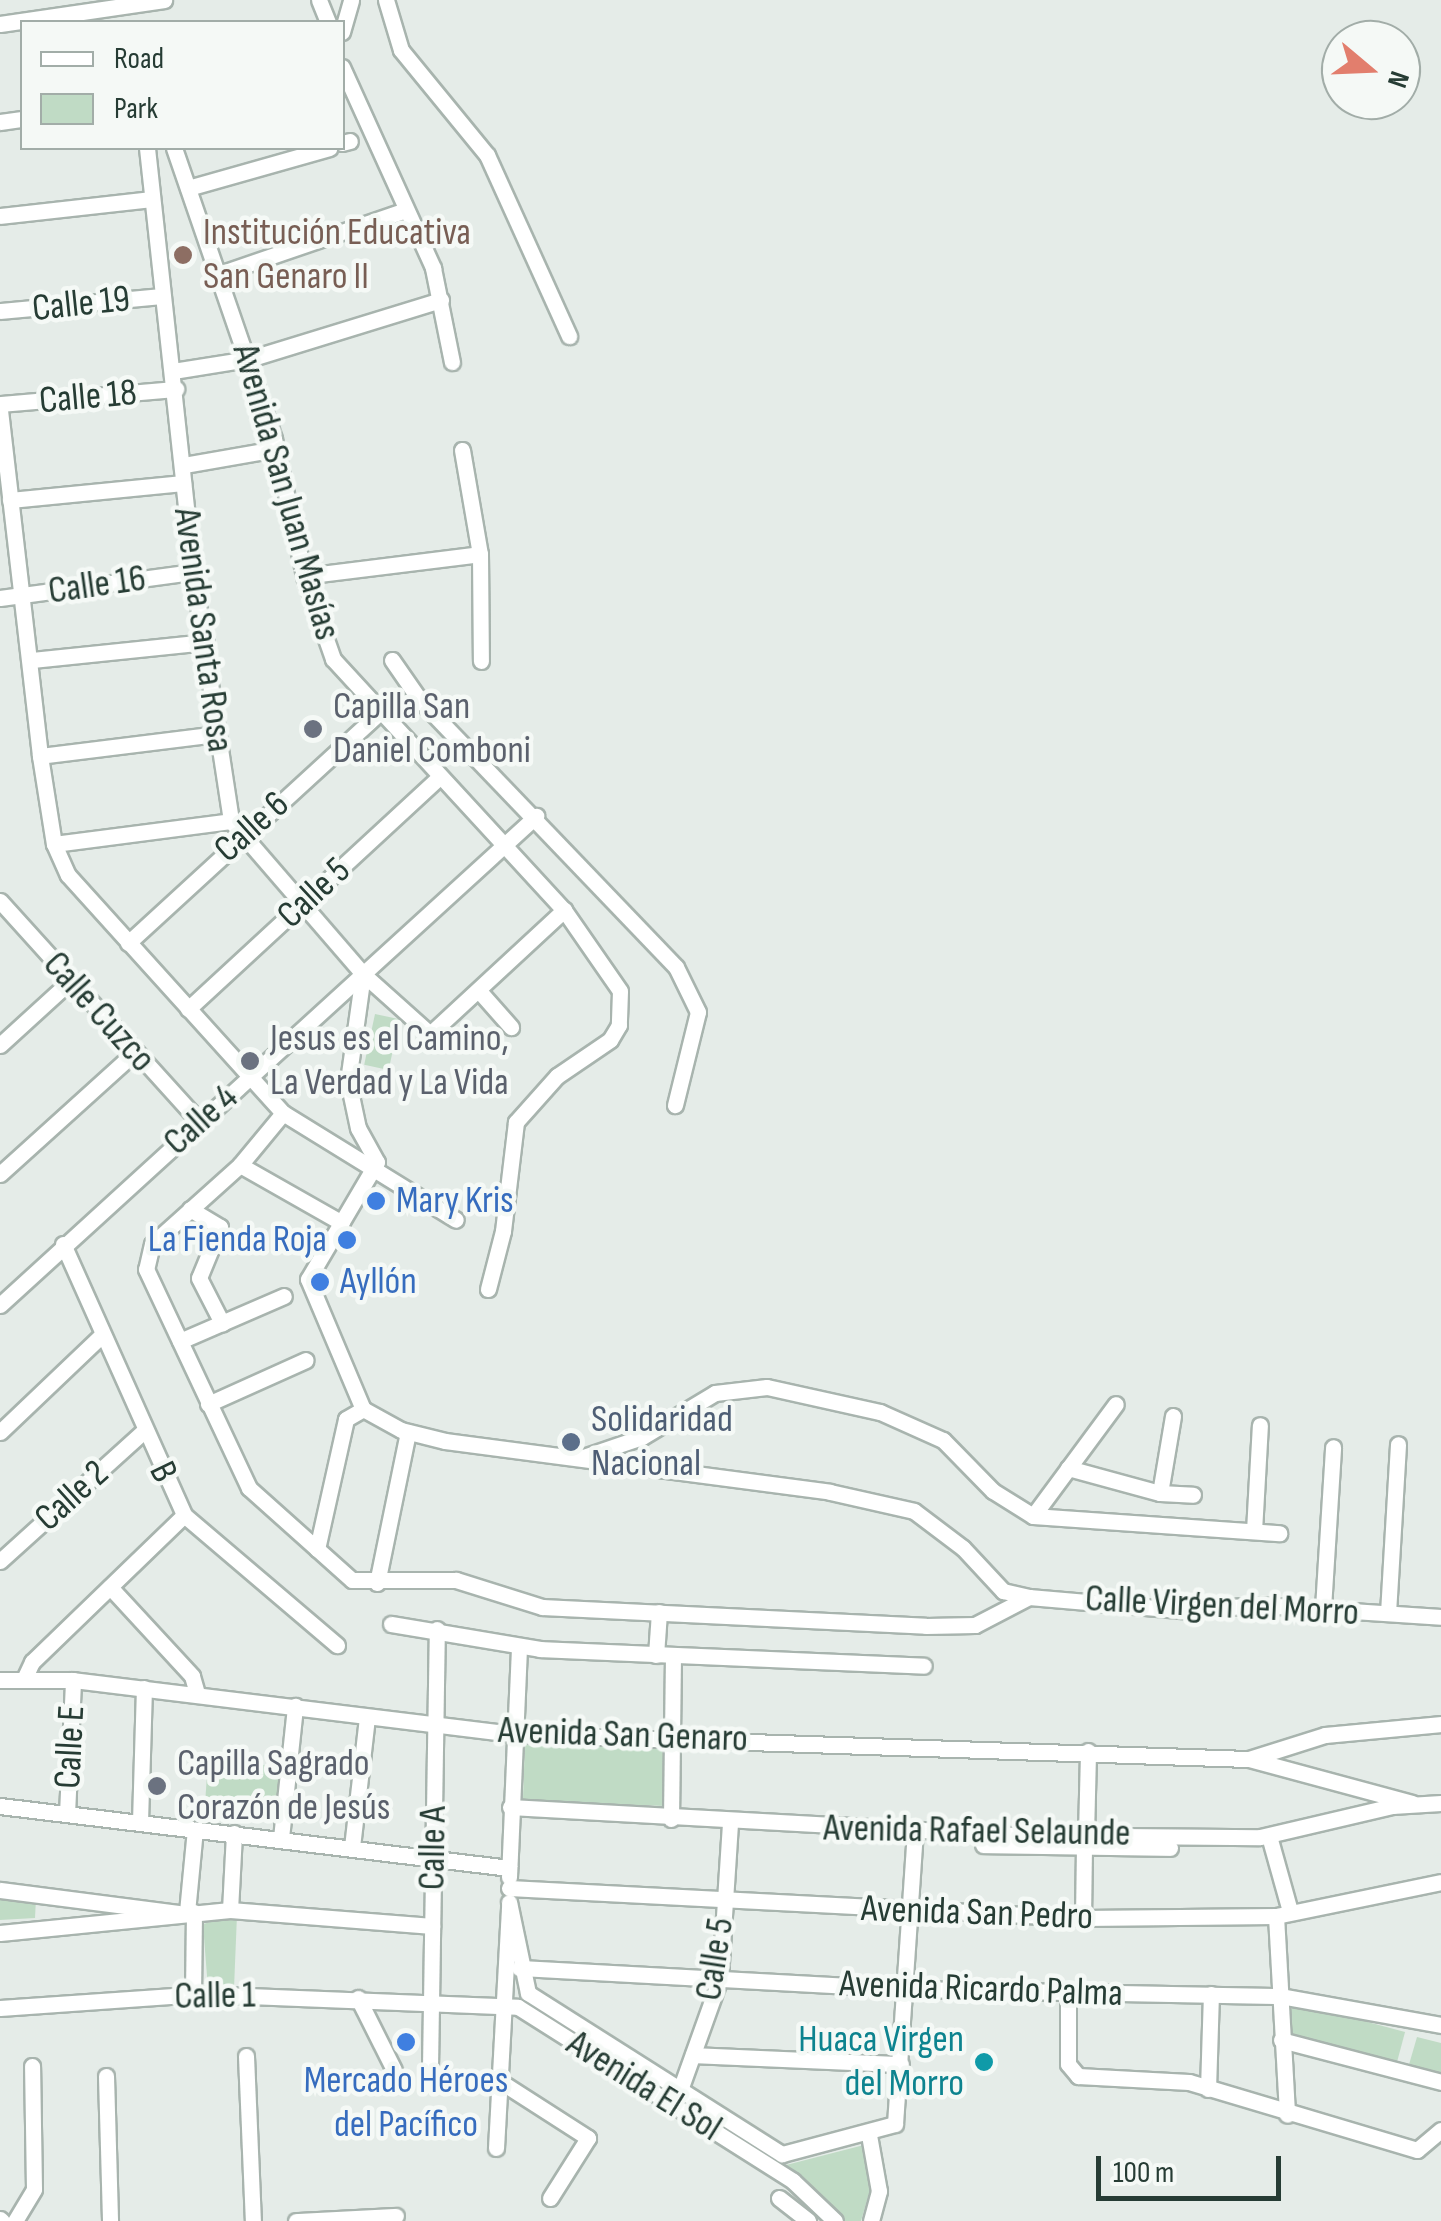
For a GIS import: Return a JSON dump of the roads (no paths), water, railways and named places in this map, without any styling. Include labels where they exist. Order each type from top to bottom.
[{"type":"street","points":[[37,20],[131,10],[164,0]]},
{"type":"street","points":[[386,0],[401,50],[487,155],[568,336]]},
{"type":"street","points":[[345,74],[441,300],[452,362]]},
{"type":"street","name":"Avenida Santa Rosa","points":[[147,150],[194,572],[231,820],[362,974],[430,1034],[480,992]]},
{"type":"street","name":"Avenida San Juan Masías","points":[[175,150],[222,273],[249,359],[276,449],[304,576],[333,659],[564,910],[620,990],[619,1026],[610,1040],[557,1076],[516,1122],[503,1231],[488,1290]]},
{"type":"street","points":[[188,188],[321,150]]},
{"type":"street","points":[[0,216],[151,199]]},
{"type":"street","points":[[222,273],[406,210]]},
{"type":"street","name":"Calle 19","points":[[0,312],[162,296]]},
{"type":"street","points":[[173,371],[249,359],[441,300]]},
{"type":"street","name":"Calle 18","points":[[0,407],[176,390]]},
{"type":"street","points":[[0,407],[40,756],[54,844],[68,876],[282,1114],[376,1166],[456,1220]]},
{"type":"street","points":[[184,465],[276,449]]},
{"type":"street","points":[[462,450],[480,554],[481,661]]},
{"type":"street","points":[[10,500],[183,483]]},
{"type":"street","points":[[304,576],[480,554]]},
{"type":"street","name":"Calle 16","points":[[0,598],[194,572]]},
{"type":"street","points":[[32,660],[206,642]]},
{"type":"street","points":[[392,660],[419,698],[636,919],[692,994],[698,1012],[675,1106]]},
{"type":"street","name":"Calle 6","points":[[128,943],[379,713]]},
{"type":"street","points":[[40,756],[217,734]]},
{"type":"street","name":"Calle 5","points":[[188,1009],[439,777]]},
{"type":"street","name":"Calle 4","points":[[0,1304],[536,816]]},
{"type":"street","points":[[54,844],[231,820]]},
{"type":"street","name":"Calle Cuzco","points":[[2,910],[200,1121]]},
{"type":"street","points":[[511,1027],[480,992],[564,910]]},
{"type":"street","points":[[362,974],[348,1081],[350,1105],[376,1166]]},
{"type":"street","points":[[0,1044],[70,981]]},
{"type":"street","points":[[0,1174],[134,1053]]},
{"type":"street","points":[[282,1114],[240,1165],[190,1209],[146,1256],[180,1342],[249,1488],[352,1580],[456,1580],[518,1604],[951,1627],[1001,1617],[1028,1597]]},
{"type":"street","points":[[240,1165],[342,1224]]},
{"type":"street","points":[[376,1166],[312,1270],[308,1290],[363,1408],[408,1432],[575,1459],[642,1438],[715,1394],[766,1387],[880,1412],[943,1440],[993,1491],[1033,1516],[1279,1533]]},
{"type":"street","points":[[190,1209],[220,1227],[198,1278],[222,1323]]},
{"type":"street","name":"B","points":[[63,1244],[184,1514],[337,1646]]},
{"type":"street","points":[[180,1342],[284,1296]]},
{"type":"street","points":[[0,1432],[102,1335]]},
{"type":"street","points":[[208,1404],[306,1360]]},
{"type":"street","points":[[1033,1516],[1116,1404]]},
{"type":"street","points":[[317,1549],[346,1418],[363,1408]]},
{"type":"street","points":[[1147,1524],[1158,1493],[1172,1416]]},
{"type":"street","points":[[1254,1531],[1260,1425]]},
{"type":"street","name":"Calle 2","points":[[0,1561],[144,1432]]},
{"type":"street","points":[[377,1583],[408,1432]]},
{"type":"street","points":[[1388,1613],[1398,1444]]},
{"type":"street","points":[[1322,1608],[1333,1447]]},
{"type":"street","name":"Calle Virgen del Morro","points":[[575,1459],[830,1492],[914,1510],[963,1548],[1003,1591],[1028,1597],[1182,1610],[1322,1608],[1441,1617]]},
{"type":"street","points":[[1068,1468],[1158,1493],[1193,1495]]},
{"type":"street","points":[[25,1677],[32,1662],[184,1514]]},
{"type":"street","points":[[110,1587],[192,1676],[197,1694]]},
{"type":"street","points":[[656,1654],[659,1612]]},
{"type":"street","points":[[392,1624],[519,1646],[924,1666]]},
{"type":"street","name":"Calle A","points":[[430,2067],[436,1629]]},
{"type":"street","points":[[496,2148],[504,2084],[510,1806],[519,1646]]},
{"type":"street","points":[[671,1819],[674,1656]]},
{"type":"street","name":"Avenida San Genaro","points":[[0,1680],[74,1680],[514,1734],[1088,1751],[1250,1760]]},
{"type":"street","name":"Calle E","points":[[68,1814],[74,1680]]},
{"type":"street","points":[[140,1822],[144,1688]]},
{"type":"street","points":[[281,1838],[294,1706]]},
{"type":"street","points":[[352,1847],[366,1717]]},
{"type":"street","points":[[1250,1760],[1325,1734],[1441,1724]]},
{"type":"street","points":[[1083,1918],[1088,1751]]},
{"type":"street","points":[[1250,1760],[1426,1803],[1441,1812]]},
{"type":"street","name":"Avenida Rafael Selaunde","points":[[510,1806],[730,1824],[1085,1842],[1269,1836],[1426,1803]]},
{"type":"street","points":[[0,1806],[510,1868]]},
{"type":"street","name":"Calle 5","points":[[680,2090],[720,1978],[730,1824]]},
{"type":"street","points":[[193,1994],[186,1912],[194,1828]]},
{"type":"street","points":[[509,1895],[517,1922],[519,1968],[528,1993],[782,2154],[895,2124],[919,1831]]},
{"type":"street","points":[[230,1910],[234,1833]]},
{"type":"street","points":[[1269,1836],[1283,1914],[1280,1996],[1287,2115]]},
{"type":"street","points":[[1085,1842],[1170,1848]]},
{"type":"street","name":"Avenida San Pedro","points":[[509,1895],[1083,1918],[1283,1914],[1441,1882]]},
{"type":"street","points":[[0,1890],[186,1912]]},
{"type":"street","points":[[0,1933],[230,1910],[432,1926]]},
{"type":"street","name":"Avenida Ricardo Palma","points":[[519,1968],[1068,1995],[1280,1996],[1441,2024]]},
{"type":"street","name":"Calle 1","points":[[0,2008],[193,1994],[431,2000]]},
{"type":"street","points":[[1208,2089],[1212,1994]]},
{"type":"street","points":[[1068,1995],[1072,2072],[1208,2089],[1417,2150],[1441,2130]]},
{"type":"street","points":[[358,1998],[394,2070]]},
{"type":"street","name":"Avenida El Sol","points":[[431,2000],[518,2007],[794,2181],[836,2221]]},
{"type":"street","points":[[1281,2040],[1441,2082]]},
{"type":"street","points":[[693,2055],[900,2064]]},
{"type":"street","points":[[246,2056],[254,2221]]},
{"type":"street","points":[[15,2221],[34,2189],[32,2066]]},
{"type":"street","points":[[106,2076],[110,2221]]},
{"type":"street","points":[[504,2084],[588,2138],[550,2198]]},
{"type":"street","points":[[869,2134],[879,2191],[871,2221]]},
{"type":"street","points":[[779,2198],[808,2221]]},
{"type":"street","points":[[296,2221],[396,2216]]},
{"type":"place","name":"Institución Educativa San Genaro II","points":[[183,255]]},
{"type":"place","name":"Capilla San Daniel Comboni","points":[[313,729]]},
{"type":"place","name":"Jesus es el Camino, La Verdad y La Vida","points":[[250,1061]]},
{"type":"place","name":"Mary Kris","points":[[376,1201]]},
{"type":"place","name":"La Fienda Roja","points":[[347,1240]]},
{"type":"place","name":"Ayllón","points":[[320,1282]]},
{"type":"place","name":"Solidaridad Nacional","points":[[571,1442]]},
{"type":"place","name":"Capilla Sagrado Corazón de Jesús","points":[[157,1786]]},
{"type":"place","name":"Mercado Héroes del Pacífico","points":[[406,2042]]},
{"type":"place","name":"Huaca Virgen del Morro","points":[[984,2062]]}]
